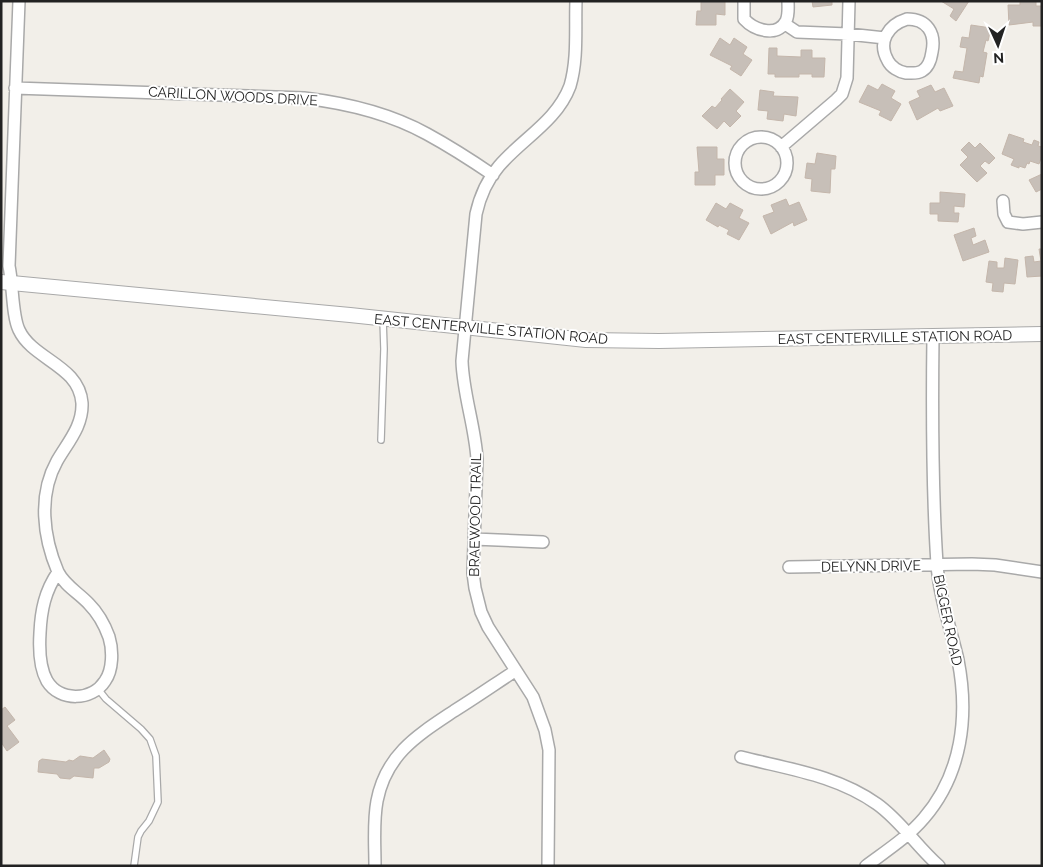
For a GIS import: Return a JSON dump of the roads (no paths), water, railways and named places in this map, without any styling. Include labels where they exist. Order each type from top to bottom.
[{"type":"street","points":[[19,1],[7,282],[15,320],[24,339],[30,347],[53,362],[72,379],[78,388],[82,401],[77,428],[51,473],[45,496],[44,515],[46,532],[58,572],[70,588],[95,611],[109,637],[111,649],[109,673],[106,681],[98,689],[85,696],[66,696],[57,692],[46,680],[42,667],[39,645],[41,617],[45,595],[58,572]]},
{"type":"street","name":"BRAEWOOD TRAIL","points":[[548,866],[549,750],[545,730],[533,697],[488,627],[481,612],[475,588],[473,573],[477,459],[463,378],[465,328],[476,214],[483,191],[500,164],[550,118],[569,87],[573,71],[576,1]]},
{"type":"street","points":[[744,1],[744,19],[756,29],[771,31],[785,24],[788,1]]},
{"type":"street","points":[[781,147],[842,94],[847,78],[849,1]]},
{"type":"street","points":[[907,19],[921,21],[934,36],[931,60],[922,71],[903,73],[897,70],[887,59],[884,50],[885,38],[892,26],[899,21],[907,19]]},
{"type":"street","points":[[785,24],[797,32],[885,38]]},
{"type":"street","name":"CARILLON WOODS DRIVE","points":[[16,88],[304,98],[332,102],[384,115],[425,132],[493,174]]},
{"type":"street","points":[[766,138],[774,141],[781,147],[785,153],[786,168],[784,176],[779,182],[766,189],[758,189],[744,183],[738,176],[735,160],[743,145],[750,140],[766,138]]},
{"type":"street","points":[[1003,201],[1004,214],[1008,222],[1023,224],[1042,222]]},
{"type":"street","name":"EAST CENTERVILLE STATION ROAD","points":[[7,282],[586,340],[659,342],[1042,334]]},
{"type":"street","name":"BIGGER ROAD","points":[[866,866],[909,833],[934,805],[948,782],[959,750],[962,726],[961,680],[937,565],[932,336]]},
{"type":"street","points":[[474,539],[543,542]]},
{"type":"street","name":"DELYNN DRIVE","points":[[789,567],[995,565],[1042,572]]},
{"type":"street","points":[[375,866],[375,815],[377,800],[388,770],[395,758],[419,734],[515,671]]},
{"type":"street","points":[[741,757],[805,772],[849,787],[878,804],[909,833],[939,866]]},
{"type":"lane","points":[[382,440],[383,319]]},
{"type":"lane","points":[[98,689],[106,699],[142,729],[150,739],[156,756],[158,802],[138,837],[134,866]]}]
